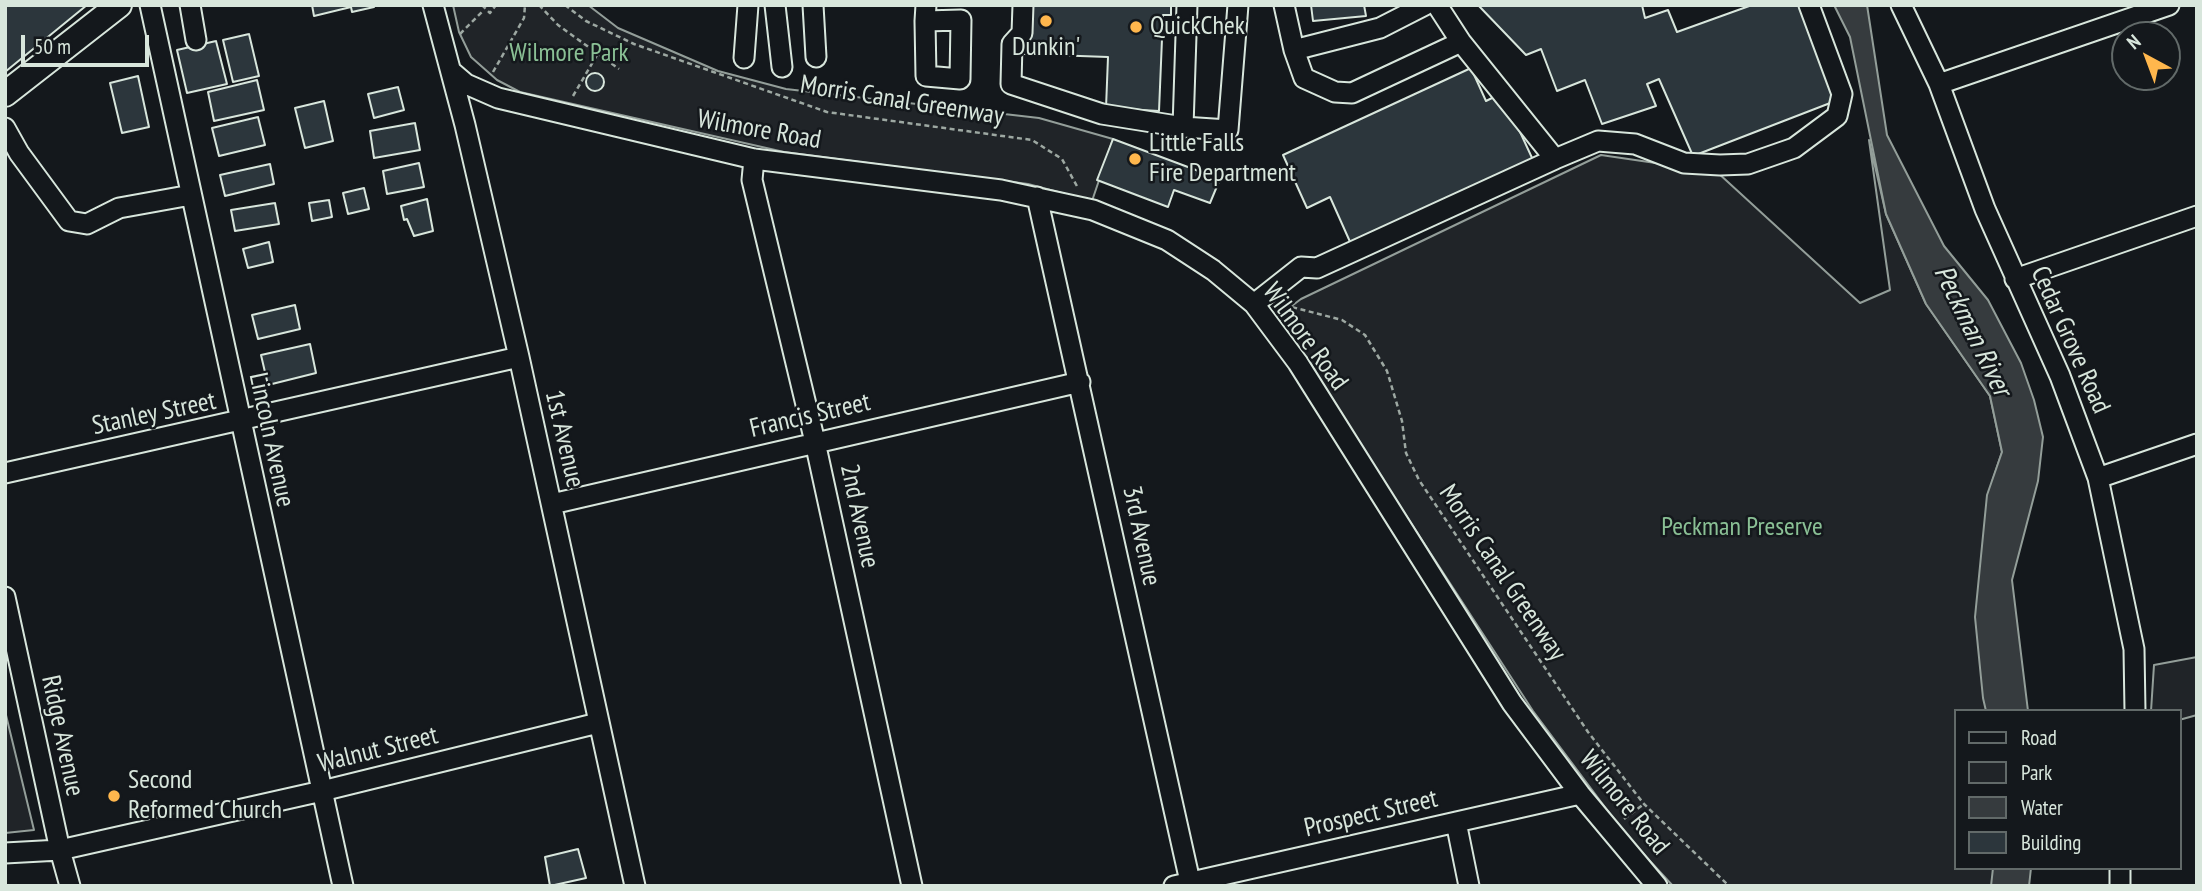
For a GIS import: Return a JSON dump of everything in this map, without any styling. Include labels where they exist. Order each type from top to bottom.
[{"type":"main road","points":[[5,94],[119,5]]},
{"type":"street","name":"Lincoln Avenue","points":[[150,5],[343,886]]},
{"type":"street","points":[[190,5],[196,40]]},
{"type":"street","name":"1st Avenue","points":[[433,5],[452,72],[519,358],[635,886]]},
{"type":"street","points":[[744,58],[748,5]]},
{"type":"street","points":[[775,5],[782,67]]},
{"type":"street","points":[[813,5],[816,57]]},
{"type":"street","points":[[1023,5],[1023,33],[1012,44],[1011,84],[1102,114],[1183,127],[1228,130],[1238,5]]},
{"type":"street","points":[[1183,127],[1186,5]]},
{"type":"street","points":[[1284,5],[1294,50],[1304,78],[1335,92],[1352,93],[1461,42]]},
{"type":"street","points":[[1294,50],[1380,29],[1425,5]]},
{"type":"street","points":[[1437,5],[1461,42],[1555,159]]},
{"type":"street","points":[[1260,300],[1301,267],[1317,268],[1598,142],[1635,144],[1684,163],[1720,165],[1748,164],[1794,148],[1837,116],[1842,94],[1809,5]]},
{"type":"street","name":"Cedar Grove Road","points":[[1901,5],[1939,85],[2015,279],[2060,376],[2098,478],[2134,649],[2135,709]]},
{"type":"street","points":[[1939,85],[2169,5]]},
{"type":"street","name":"Wilmore Road","points":[[452,72],[485,93],[570,117],[754,159],[1038,197],[1093,210],[1167,240],[1260,300],[1512,703],[1580,794],[1657,886]]},
{"type":"street","points":[[5,128],[19,153],[69,221],[87,224],[119,208],[191,195]]},
{"type":"street","name":"2nd Avenue","points":[[754,159],[752,180],[815,442],[912,886]]},
{"type":"street","name":"3rd Avenue","points":[[1038,197],[1080,382],[1185,885]]},
{"type":"street","points":[[2015,279],[2197,216]]},
{"type":"street","name":"Stanley Street","points":[[5,473],[240,423],[519,358]]},
{"type":"street","name":"Francis Street","points":[[552,504],[1080,382]]},
{"type":"street","points":[[2098,478],[2197,444]]},
{"type":"street","name":"Ridge Avenue","points":[[5,597],[60,850],[71,886]]},
{"type":"street","name":"Walnut Street","points":[[5,853],[60,850],[322,791],[598,723]]},
{"type":"street","name":"Prospect Street","points":[[1185,885],[1580,794]]},
{"type":"street","points":[[1456,822],[1469,886]]},
{"type":"path","points":[[444,48],[483,8],[492,12],[496,5]]},
{"type":"path","points":[[494,72],[524,18],[525,5]]},
{"type":"path","points":[[539,5],[558,25],[619,69]]},
{"type":"path","name":"Morris Canal Greenway","points":[[565,5],[586,21],[646,49],[827,112],[1032,140],[1062,159],[1093,210]]},
{"type":"path","points":[[570,117],[576,87],[597,55]]},
{"type":"path","name":"Morris Canal Greenway","points":[[1260,300],[1342,320],[1366,335],[1387,371],[1402,421],[1406,453],[1419,480],[1565,699],[1644,804],[1729,886]]},
{"type":"path","points":[[1610,830],[1644,804]]},
{"type":"green space","name":"Wilmore Park","points":[[453,5],[588,5],[618,28],[718,71],[786,89],[1039,118],[1113,139],[1092,201],[1028,184],[784,152],[520,92],[497,80],[471,57],[459,32]]},
{"type":"green space","name":"Peckman Preserve","points":[[1869,140],[1886,214],[1926,304],[1990,396],[2002,452],[1992,482],[1988,709],[1954,709],[1954,870],[1998,870],[2006,886],[1673,886],[1625,834],[1533,711],[1277,317],[1301,299],[1601,155],[1717,172],[1860,303],[1890,290]]},
{"type":"green space","points":[[2197,657],[2197,715],[2181,719],[2181,709],[2151,709],[2154,665]]},
{"type":"green space","points":[[5,711],[34,830],[5,833]]},
{"type":"water","name":"Peckman River","points":[[1834,5],[1867,5],[1887,135],[1944,246],[1988,300],[2021,363],[2034,400],[2043,437],[2038,481],[2012,580],[2028,709],[1986,709],[1983,698],[1975,617],[1987,495],[2002,452],[1990,396],[1926,304],[1886,214],[1850,37]]},
{"type":"water","points":[[1993,870],[2031,870],[2029,886],[1991,886]]},
{"type":"building","points":[[5,5],[87,5],[5,72]]},
{"type":"building","points":[[312,5],[374,7],[352,12],[351,7],[314,16]]},
{"type":"building","points":[[1026,5],[1171,5],[1171,15],[1163,15],[1159,111],[1106,108],[1108,57],[1024,54]]},
{"type":"building","points":[[1311,5],[1364,5],[1366,16],[1313,21]]},
{"type":"building","points":[[1478,5],[1642,5],[1645,18],[1668,10],[1677,32],[1752,5],[1804,5],[1838,100],[1693,156],[1659,79],[1647,84],[1656,106],[1602,124],[1585,80],[1557,91],[1541,49],[1526,55]]},
{"type":"building","points":[[249,34],[259,76],[233,82],[223,40]]},
{"type":"building","points":[[216,41],[227,84],[187,93],[177,50]]},
{"type":"building","points":[[1471,68],[1486,101],[1494,97],[1509,108],[1533,160],[1351,244],[1330,197],[1307,208],[1283,155]]},
{"type":"building","points":[[595,73],[601,76],[604,82],[601,88],[595,91],[589,88],[586,82],[589,76]]},
{"type":"building","points":[[138,76],[149,127],[122,133],[110,83]]},
{"type":"building","points":[[257,80],[264,110],[214,121],[208,92]]},
{"type":"building","points":[[398,87],[404,110],[374,118],[368,94]]},
{"type":"building","points":[[324,101],[333,141],[305,148],[295,108]]},
{"type":"building","points":[[258,117],[265,145],[219,156],[212,128]]},
{"type":"building","points":[[415,123],[420,150],[374,158],[370,131]]},
{"type":"building","name":"Little Falls Fire Department","points":[[1113,139],[1220,179],[1210,203],[1174,190],[1168,207],[1097,180]]},
{"type":"building","points":[[419,163],[424,187],[387,194],[383,171]]},
{"type":"building","points":[[270,164],[274,184],[225,196],[220,175]]},
{"type":"building","points":[[364,188],[369,209],[348,214],[343,193]]},
{"type":"building","points":[[427,199],[433,231],[414,236],[407,219],[404,220],[401,206]]},
{"type":"building","points":[[329,200],[332,217],[312,221],[309,203]]},
{"type":"building","points":[[275,203],[279,224],[235,231],[231,210]]},
{"type":"building","points":[[269,242],[273,262],[248,268],[243,249]]},
{"type":"building","points":[[295,305],[300,329],[258,339],[252,315]]},
{"type":"building","points":[[310,344],[316,373],[268,385],[261,355]]},
{"type":"building","points":[[578,849],[586,878],[550,886],[545,857]]},
{"type":"place","name":"Dunkin'","points":[[1046,21]]},
{"type":"place","name":"QuickChek","points":[[1136,27]]},
{"type":"place","name":"Little Falls Fire Department","points":[[1135,159]]},
{"type":"place","name":"Second Reformed Church","points":[[114,796]]}]
